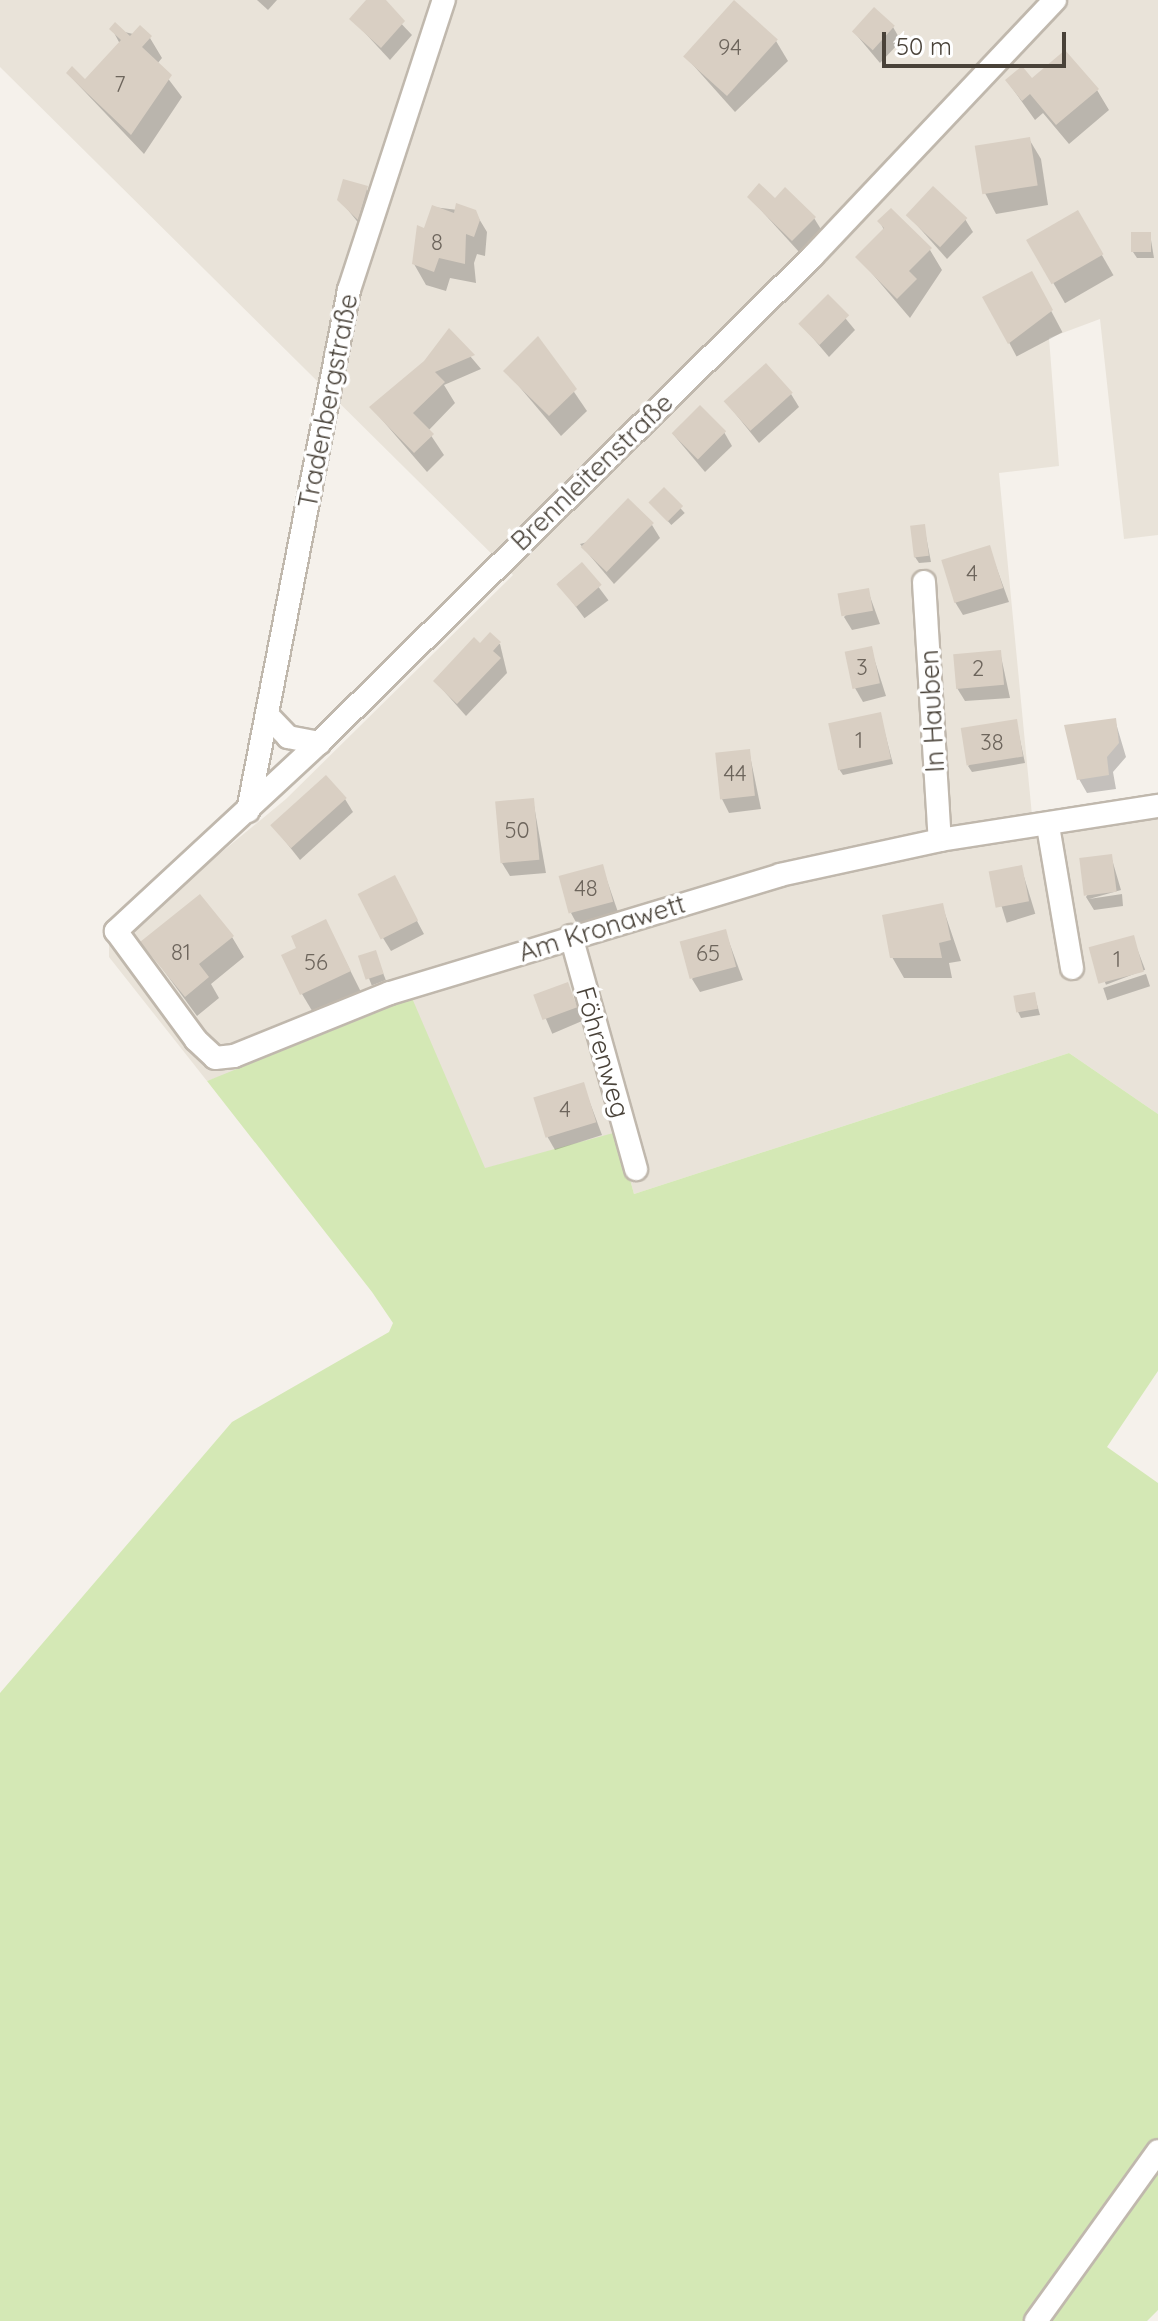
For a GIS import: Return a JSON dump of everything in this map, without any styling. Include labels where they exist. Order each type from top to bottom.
[{"type":"street","name":"Tradenbergstraße","points":[[248,812],[269,717],[349,290],[444,0]]},
{"type":"street","name":"Brennleitenstraße","points":[[116,931],[248,812],[813,256],[1055,0]]},
{"type":"street","name":"In Hauben","points":[[924,582],[940,840]]},
{"type":"street","points":[[269,717],[288,737],[319,743]]},
{"type":"street","name":"Am Kronawett","points":[[116,931],[215,1058],[571,936],[780,875],[940,840],[1048,826],[1158,806]]},
{"type":"street","points":[[1048,826],[1072,968]]},
{"type":"street","name":"Föhrenweg","points":[[571,936],[636,1169]]},
{"type":"street","points":[[1036,2321],[1158,2151]]},
{"type":"shaded area","points":[[0,0],[1158,0],[1158,535],[1124,539],[1100,319],[1049,338],[1059,466],[999,473],[1034,836],[1158,815],[1158,1114],[1069,1053],[634,1194],[617,1133],[483,1169],[233,1072],[207,1081],[109,957],[109,945],[286,799],[513,575],[0,67]]},
{"type":"green space","points":[[412,998],[485,1168],[617,1132],[634,1194],[1069,1053],[1158,1114],[1158,1371],[1107,1447],[1158,1483],[1158,2310],[1147,2321],[0,2321],[0,1693],[232,1422],[389,1332],[393,1323],[372,1292],[207,1081]]},
{"type":"building","points":[[366,0],[386,0],[405,21],[381,48],[349,19]]},
{"type":"building","points":[[734,0],[778,39],[727,96],[683,56]]},
{"type":"building","points":[[874,7],[895,26],[873,50],[852,32]]},
{"type":"building","points":[[115,22],[130,36],[140,25],[152,36],[142,47],[172,75],[131,135],[66,73],[72,66],[85,79],[121,40],[109,29]]},
{"type":"building","points":[[1065,50],[1099,89],[1056,125],[1030,94],[1022,101],[1005,80],[1022,66],[1032,78]]},
{"type":"building","points":[[1030,137],[1038,185],[982,194],[975,146]]},
{"type":"building","points":[[343,179],[368,186],[358,220],[337,200]]},
{"type":"building","points":[[759,183],[775,198],[785,187],[816,217],[792,241],[747,197]]},
{"type":"building","points":[[933,186],[967,218],[940,247],[906,215]]},
{"type":"building","points":[[456,203],[476,210],[480,220],[474,237],[466,234],[465,264],[439,258],[434,272],[412,264],[417,225],[424,228],[432,205],[454,213]]},
{"type":"building","points":[[891,208],[932,248],[909,271],[917,279],[897,299],[855,257],[884,228],[877,221]]},
{"type":"building","points":[[1078,210],[1104,254],[1052,284],[1026,240]]},
{"type":"building","points":[[1131,232],[1151,232],[1151,252],[1131,252]]},
{"type":"building","points":[[1032,271],[1053,310],[1008,344],[982,297]]},
{"type":"building","points":[[828,294],[849,315],[820,345],[798,324]]},
{"type":"building","points":[[449,328],[475,355],[435,372],[445,382],[413,413],[434,434],[414,453],[369,407],[424,361]]},
{"type":"building","points":[[538,336],[577,389],[549,416],[503,371]]},
{"type":"building","points":[[766,363],[793,393],[750,431],[724,401]]},
{"type":"building","points":[[700,405],[726,431],[698,459],[672,433]]},
{"type":"building","points":[[664,487],[683,506],[668,522],[648,503]]},
{"type":"building","points":[[628,498],[654,523],[607,572],[581,547]]},
{"type":"building","points":[[925,524],[929,556],[914,558],[910,526]]},
{"type":"building","points":[[990,545],[1003,588],[954,603],[941,560]]},
{"type":"building","points":[[582,562],[602,585],[576,607],[556,584]]},
{"type":"building","points":[[869,588],[873,611],[841,616],[837,594]]},
{"type":"building","points":[[490,632],[501,642],[493,651],[501,658],[457,704],[433,681],[474,637],[480,643]]},
{"type":"building","points":[[872,646],[880,683],[853,689],[845,652]]},
{"type":"building","points":[[1001,650],[1004,685],[956,689],[953,654]]},
{"type":"building","points":[[881,712],[891,759],[838,770],[828,723]]},
{"type":"building","points":[[1116,718],[1119,743],[1107,757],[1109,775],[1077,780],[1064,725]]},
{"type":"building","points":[[1017,719],[1023,757],[967,765],[961,728]]},
{"type":"building","points":[[750,749],[755,796],[720,799],[715,753]]},
{"type":"building","points":[[326,775],[347,798],[291,848],[270,825]]},
{"type":"building","points":[[534,798],[539,860],[501,863],[495,801]]},
{"type":"building","points":[[1112,854],[1117,892],[1084,896],[1079,858]]},
{"type":"building","points":[[603,864],[613,902],[569,914],[559,876]]},
{"type":"building","points":[[1022,865],[1029,901],[996,908],[989,871]]},
{"type":"building","points":[[395,875],[418,920],[381,940],[358,894]]},
{"type":"building","points":[[200,894],[234,936],[199,964],[209,977],[185,997],[140,942]]},
{"type":"building","points":[[943,903],[951,940],[939,943],[942,958],[890,958],[882,915]]},
{"type":"building","points":[[326,919],[351,971],[300,995],[281,955],[296,948],[291,936]]},
{"type":"building","points":[[726,929],[736,967],[690,979],[680,941]]},
{"type":"building","points":[[1134,935],[1144,972],[1098,984],[1089,947]]},
{"type":"building","points":[[376,950],[384,974],[366,980],[358,956]]},
{"type":"building","points":[[568,982],[577,1007],[542,1020],[533,995]]},
{"type":"building","points":[[1035,992],[1038,1009],[1016,1013],[1013,996]]},
{"type":"building","points":[[584,1082],[596,1122],[546,1138],[533,1097]]}]
